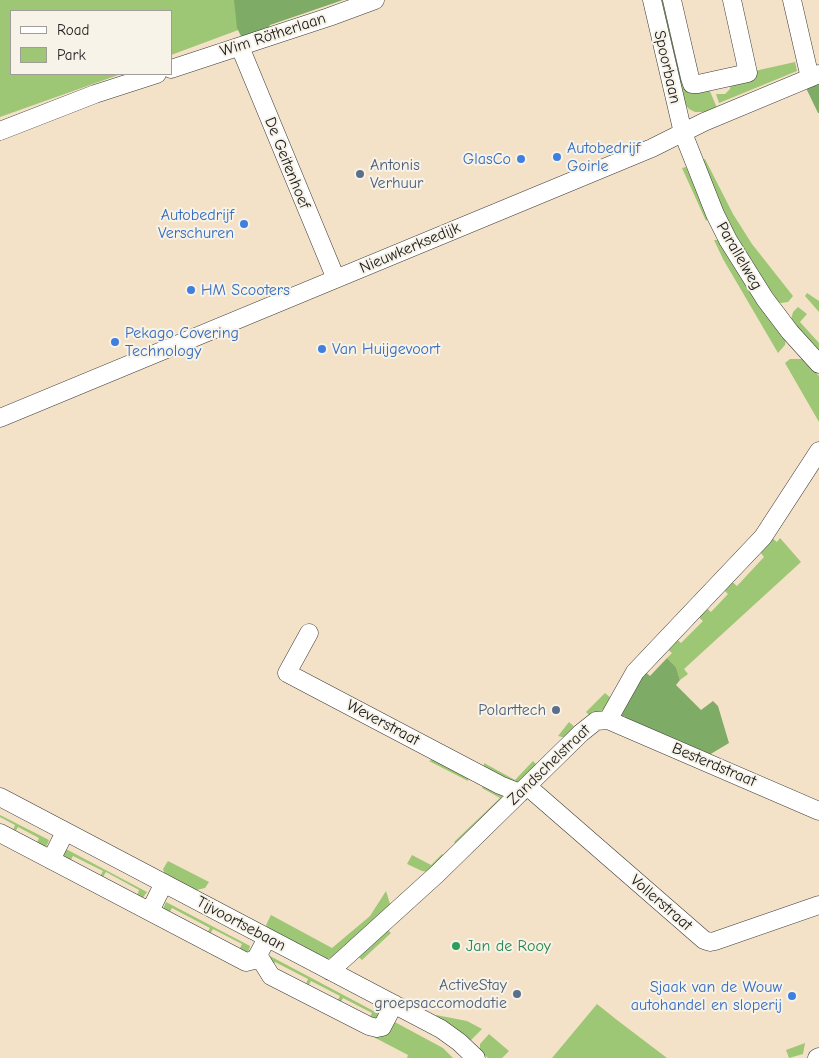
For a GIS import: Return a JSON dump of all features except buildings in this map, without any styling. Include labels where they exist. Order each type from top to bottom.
[{"type":"street","name":"Wim Rötherlaan","points":[[172,69],[375,0]]},
{"type":"street","name":"Spoorbaan","points":[[652,0],[683,133]]},
{"type":"street","name":"Spoorbaan","points":[[677,1],[692,84],[698,84],[748,73],[732,0]]},
{"type":"street","points":[[792,0],[814,76]]},
{"type":"street","name":"De Geitenhoef","points":[[240,47],[336,279]]},
{"type":"street","points":[[0,130],[81,99],[154,75]]},
{"type":"street","name":"Nieuwkerksedijk","points":[[0,418],[652,148],[704,122],[814,76]]},
{"type":"street","name":"Parallelweg","points":[[683,133],[701,183],[715,214],[741,261],[778,317],[819,364]]},
{"type":"street","name":"Zandschelstraat","points":[[330,971],[437,874],[596,721],[608,720],[635,672],[764,537],[819,450]]},
{"type":"street","name":"Weverstraat","points":[[309,633],[287,673],[500,785],[524,789]]},
{"type":"street","name":"Besterdstraat","points":[[608,720],[819,810]]},
{"type":"street","name":"Vollerstraat","points":[[524,789],[704,940],[715,941],[819,905]]},
{"type":"street","name":"Tijvoortsebaan","points":[[0,798],[440,1029],[459,1042],[476,1058]]},
{"type":"street","points":[[51,860],[65,832]]},
{"type":"street","points":[[0,833],[246,962],[254,960],[267,938]]},
{"type":"street","points":[[150,912],[164,884]]},
{"type":"street","points":[[258,955],[271,976],[369,1026],[382,1027],[394,1004]]},
{"type":"green space","points":[[0,0],[330,0],[241,29],[172,55],[172,10],[10,10],[10,75],[118,75],[0,117]]},
{"type":"green space","points":[[234,0],[343,0],[270,25],[267,30],[242,38],[237,28]]},
{"type":"green space","points":[[659,0],[669,0],[689,88],[709,89],[717,108],[707,112],[695,112],[684,103]]},
{"type":"green space","points":[[795,62],[797,71],[719,103],[716,94],[725,94],[730,89],[731,84],[750,72]]},
{"type":"green space","points":[[819,83],[819,113],[818,113],[806,88]]},
{"type":"green space","points":[[705,159],[733,214],[752,244],[793,296],[788,302],[781,303],[776,301],[732,230],[701,160]]},
{"type":"green space","points":[[686,167],[708,218],[706,221],[682,168]]},
{"type":"green space","points":[[714,240],[719,240],[746,285],[786,339],[785,345],[778,353],[723,259]]},
{"type":"green space","points":[[807,293],[819,301],[819,312],[805,296]]},
{"type":"green space","points":[[798,307],[807,314],[800,322],[819,343],[819,352],[791,320],[793,312]]},
{"type":"green space","points":[[790,359],[803,359],[819,376],[819,422],[785,363]]},
{"type":"green space","points":[[771,537],[777,542],[780,538],[801,562],[684,669],[688,674],[680,680],[676,667],[667,658],[672,653],[666,648],[675,638],[681,643],[703,621],[696,615],[704,606],[711,612],[728,594],[722,588],[730,580],[737,586],[764,557],[760,552]]},
{"type":"green space","points":[[667,658],[676,667],[680,680],[676,685],[701,710],[713,701],[718,706],[729,743],[709,755],[624,722],[626,717],[622,716],[622,710],[643,670],[650,676]]},
{"type":"green space","points":[[605,693],[613,700],[605,710],[589,715],[586,712]]},
{"type":"green space","points":[[569,722],[577,729],[566,738],[558,736]]},
{"type":"green space","points":[[436,758],[469,775],[468,781],[429,761]]},
{"type":"green space","points":[[533,761],[538,766],[521,782],[516,783],[484,769],[484,763],[515,780]]},
{"type":"green space","points":[[484,784],[502,792],[502,803],[458,846],[454,842],[500,798],[482,788]]},
{"type":"green space","points":[[0,815],[49,840],[47,845],[45,847],[36,845],[39,838],[18,827],[14,834],[12,833],[15,825],[0,817]]},
{"type":"green space","points":[[66,849],[147,892],[142,899],[136,898],[139,890],[106,872],[101,880],[99,878],[103,871],[73,856],[69,863],[63,857]]},
{"type":"green space","points":[[442,854],[446,858],[428,872],[407,864],[412,855],[431,865]]},
{"type":"green space","points":[[168,861],[209,882],[205,888],[192,891],[166,878],[163,869]]},
{"type":"green space","points":[[386,891],[391,907],[334,957],[327,959],[269,932],[266,925],[271,915],[332,948],[370,916]]},
{"type":"green space","points":[[166,902],[250,946],[249,950],[247,952],[238,952],[242,944],[213,929],[209,936],[206,935],[210,928],[172,908],[168,915],[163,909]]},
{"type":"green space","points":[[388,930],[391,933],[362,960],[355,954]]},
{"type":"green space","points":[[270,956],[383,1016],[381,1020],[368,1020],[372,1013],[343,998],[339,1005],[336,1004],[340,996],[311,981],[307,988],[305,987],[308,979],[275,962],[271,969],[267,961]]},
{"type":"green space","points":[[597,1004],[617,1020],[667,1058],[552,1058]]},
{"type":"green space","points":[[436,1015],[467,1021],[482,1029],[470,1041],[437,1019]]},
{"type":"green space","points":[[391,1020],[443,1048],[453,1058],[407,1058],[408,1055],[362,1031]]},
{"type":"green space","points":[[489,1034],[509,1051],[502,1058],[488,1058],[480,1051],[480,1044]]},
{"type":"green space","points":[[805,1043],[803,1054],[789,1058],[786,1050]]},
{"type":"place","name":"Autobedrijf Goirle","points":[[557,157]]},
{"type":"place","name":"GlasCo","points":[[521,159]]},
{"type":"place","name":"Antonis Verhuur","points":[[360,174]]},
{"type":"place","name":"Autobedrijf Verschuren","points":[[244,224]]},
{"type":"place","name":"HM Scooters","points":[[191,290]]},
{"type":"place","name":"Pekago Covering Technology","points":[[115,342]]},
{"type":"place","name":"Van Huijgevoort","points":[[322,349]]},
{"type":"place","name":"Polarttech","points":[[556,710]]},
{"type":"place","name":"Jan de Rooy","points":[[456,946]]},
{"type":"place","name":"ActiveStay groepsaccomodatie","points":[[517,994]]},
{"type":"place","name":"Sjaak van de Wouw autohandel en sloperij","points":[[792,996]]}]
